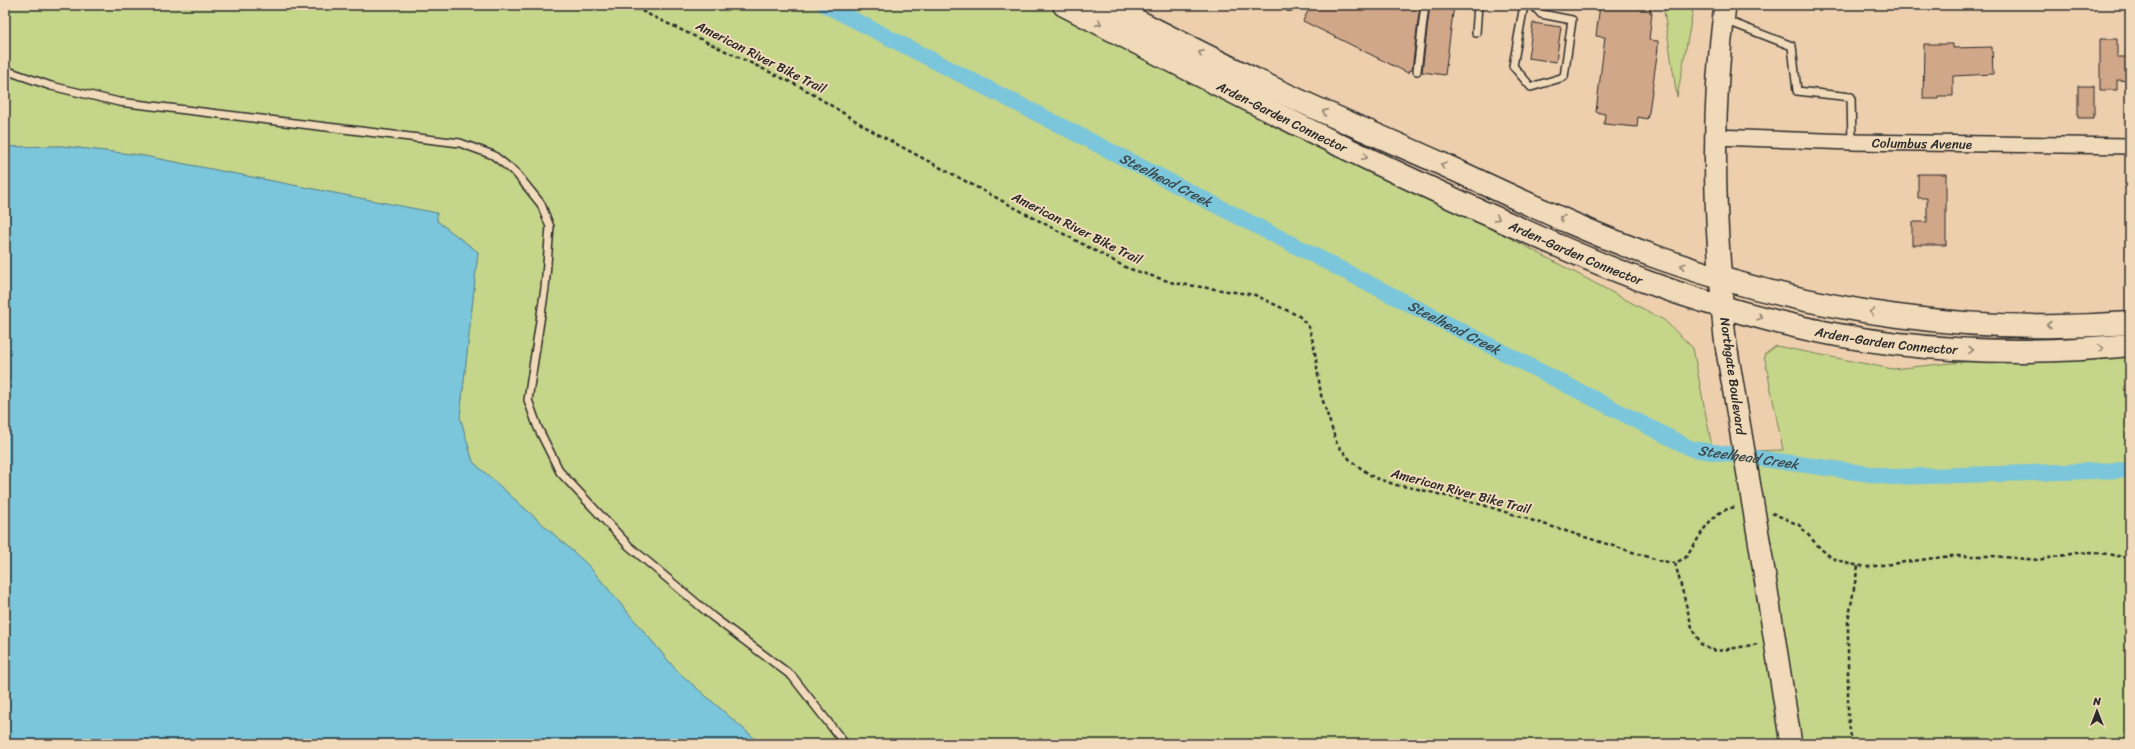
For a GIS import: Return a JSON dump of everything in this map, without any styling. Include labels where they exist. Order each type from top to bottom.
[{"type":"main road","name":"Arden-Garden Connector","points":[[1064,5],[1313,132],[1455,200],[1615,270],[1723,307],[1781,323],[1837,334],[1942,348],[2044,352],[2130,346]]},
{"type":"main road","name":"Arden-Garden Connector","points":[[1106,5],[1265,84],[1486,184],[1639,250],[1720,277],[1787,296],[1895,316],[1948,322],[2034,326],[2130,323]]},
{"type":"main road","name":"Northgate Boulevard","points":[[1724,12],[1717,72],[1714,137],[1720,277],[1727,351],[1760,546],[1791,744]]},
{"type":"street","name":"Columbus Avenue","points":[[1714,137],[1852,142],[2130,146]]},
{"type":"lane","points":[[1417,70],[1425,5]]},
{"type":"lane","points":[[1476,34],[1478,5]]},
{"type":"lane","points":[[1524,5],[1513,66],[1531,87],[1564,77],[1572,20],[1540,14],[1533,5]]},
{"type":"lane","points":[[1724,12],[1792,46],[1797,91],[1851,96],[1852,142]]},
{"type":"lane","points":[[5,70],[51,86],[119,102],[460,143],[493,155],[516,173],[541,204],[550,227],[545,288],[528,400],[538,428],[560,472],[629,546],[713,617],[792,676],[845,744]]},
{"type":"path","name":"American River Bike Trail","points":[[629,5],[802,87],[874,132],[1127,268],[1174,283],[1256,295],[1299,316],[1309,326],[1314,346],[1321,396],[1337,444],[1351,461],[1373,476],[1396,485],[1483,505],[1634,554],[1675,563]]},
{"type":"path","points":[[1738,507],[1727,509],[1715,515],[1707,524],[1685,558],[1675,563],[1692,627],[1698,640],[1705,647],[1717,652],[1774,642]]},
{"type":"path","points":[[1769,512],[1799,525],[1820,549],[1832,558],[1858,566],[1880,566],[1950,556],[1992,556],[2038,560],[2076,553],[2095,552],[2130,558]]},
{"type":"path","points":[[1852,744],[1848,716],[1848,622],[1858,566]]},
{"type":"green space","points":[[5,5],[1073,5],[1664,320],[1693,348],[1713,452],[1783,450],[1764,355],[1776,346],[1892,369],[2130,345],[2130,744],[761,744],[677,671],[588,565],[473,462],[460,417],[478,252],[437,221],[436,213],[139,155],[61,146],[5,147]]},
{"type":"green space","points":[[1663,5],[1694,5],[1677,97]]},
{"type":"water","points":[[61,146],[139,155],[437,213],[437,221],[478,252],[460,417],[473,462],[588,565],[677,671],[761,744],[5,744],[5,147]]},
{"type":"building","points":[[1311,5],[1420,5],[1412,70],[1409,70],[1408,73],[1303,21]]},
{"type":"building","points":[[1430,5],[1454,5],[1445,75],[1422,72]]},
{"type":"building","points":[[1600,5],[1651,5],[1650,13],[1652,13],[1649,40],[1658,41],[1658,48],[1649,112],[1647,119],[1638,117],[1637,127],[1604,124],[1605,114],[1596,112],[1605,37],[1596,36]]},
{"type":"building","points":[[1533,23],[1561,27],[1556,62],[1528,58]]},
{"type":"building","points":[[2100,39],[2117,39],[2117,57],[2130,57],[2130,81],[2117,80],[2117,90],[2100,90]]},
{"type":"building","points":[[1924,44],[1953,44],[1953,48],[1992,47],[1993,74],[1953,76],[1953,96],[1938,96],[1938,99],[1923,99]]},
{"type":"building","points":[[2078,86],[2094,86],[2094,118],[2078,118]]},
{"type":"building","points":[[1918,174],[1946,174],[1946,245],[1912,245],[1912,222],[1927,222],[1927,198],[1918,198]]},
{"type":"waterway","name":"Steelhead Creek","points":[[825,5],[1692,449],[1891,477],[2130,470]]}]
